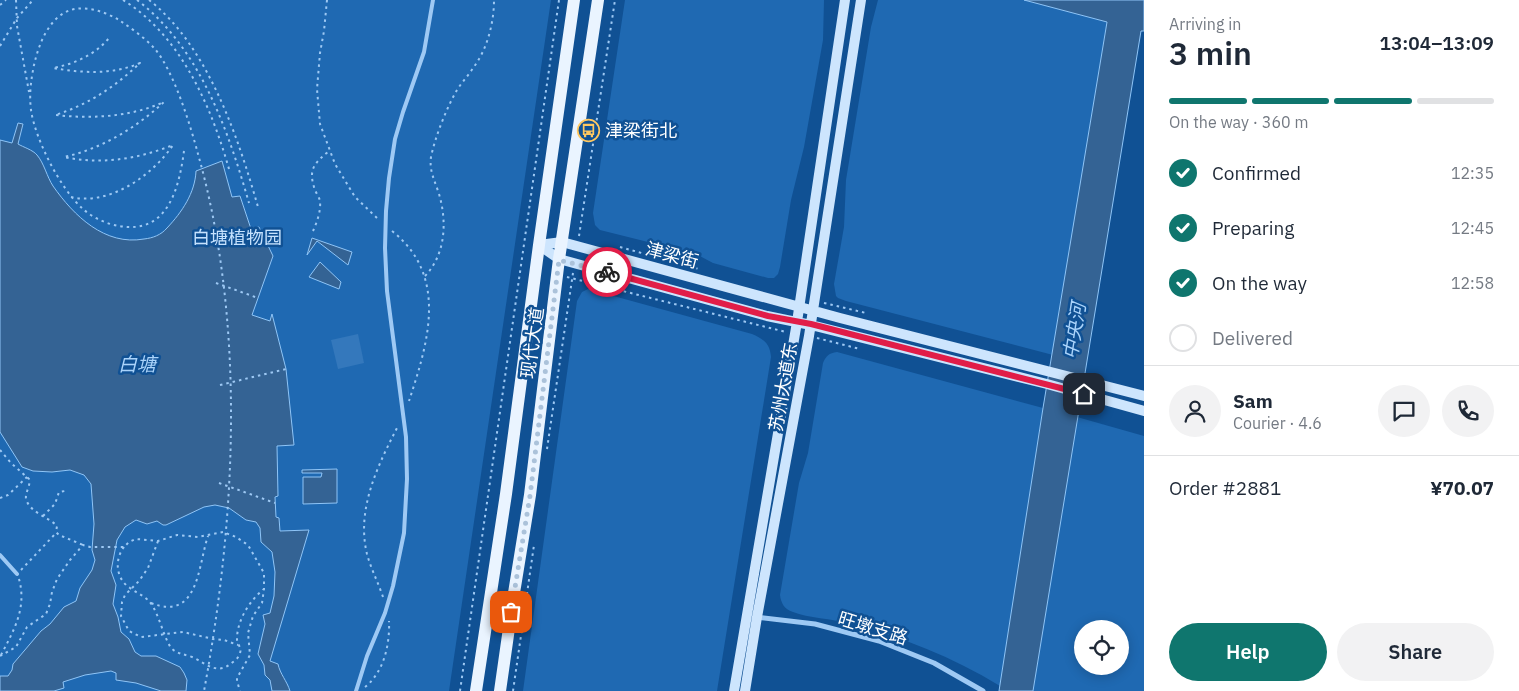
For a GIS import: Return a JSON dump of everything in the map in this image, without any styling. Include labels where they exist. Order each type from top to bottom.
[{"type":"main road","name":"现代大道","points":[[476,691],[509,474],[574,0]]},
{"type":"main road","name":"现代大道","points":[[500,691],[530,496],[559,260],[598,0]]},
{"type":"main road","name":"苏州大道东","points":[[734,691],[798,322],[845,0]]},
{"type":"main road","name":"苏州大道东","points":[[745,691],[809,336],[861,0]]},
{"type":"main road","name":"津梁街","points":[[539,245],[562,242],[813,311],[1144,396]]},
{"type":"main road","name":"津梁街","points":[[539,245],[559,260],[768,316],[811,324],[1144,411]]},
{"type":"street","name":"旺墩支路","points":[[746,616],[815,624],[879,641],[934,663],[983,691]]},
{"type":"lane","points":[[356,691],[369,649],[387,607],[399,562],[406,516],[407,459],[404,413],[387,298],[385,225],[395,139],[424,52],[433,0]]},
{"type":"lane","points":[[0,554],[17,574]]},
{"type":"path","points":[[0,5],[6,0]]},
{"type":"path","points":[[16,0],[17,18],[33,120],[58,176],[72,197],[88,213],[111,224],[129,227],[148,224],[160,216],[170,202],[179,181],[184,151]]},
{"type":"path","points":[[0,46],[17,18],[33,0]]},
{"type":"path","points":[[124,0],[157,28],[185,65],[212,120],[229,169]]},
{"type":"path","points":[[137,0],[162,24],[196,71],[219,115],[237,163],[249,203]]},
{"type":"path","points":[[149,0],[185,38],[201,62],[231,124],[258,207]]},
{"type":"path","points":[[327,0],[317,96],[320,124],[329,151],[355,196],[412,251],[425,276],[430,307],[427,337],[419,371],[404,413],[373,478],[365,518],[367,555],[387,607],[389,631],[384,657],[379,670],[371,681],[356,691]]},
{"type":"path","points":[[425,276],[438,256],[444,233],[441,203],[431,174],[430,164],[433,148],[454,95],[475,65],[484,46],[493,19],[494,0]]},
{"type":"path","points":[[460,691],[559,0]]},
{"type":"path","points":[[577,246],[584,210],[614,0]]},
{"type":"path","points":[[30,100],[33,74],[40,44],[54,21],[62,14],[79,8],[88,8],[106,13],[130,28],[156,50],[178,95],[200,162],[215,226],[224,286],[230,383],[225,532],[213,639],[204,691]]},
{"type":"path","points":[[72,197],[91,199],[126,187],[151,169],[173,145],[147,154],[116,160],[86,160],[64,157],[94,148],[115,137],[139,122],[164,102],[142,110],[113,115],[86,117],[55,115],[75,108],[99,95],[140,63],[124,69],[101,72],[53,68],[68,65],[86,57],[109,38]]},
{"type":"path","points":[[313,231],[318,219],[320,206],[319,197],[313,182],[313,168],[315,163],[329,151]]},
{"type":"path","points":[[546,457],[574,263]]},
{"type":"path","points":[[558,275],[764,328],[795,334]]},
{"type":"path","points":[[216,284],[258,298]]},
{"type":"path","points":[[809,336],[860,348]]},
{"type":"path","points":[[220,385],[286,369]]},
{"type":"path","points":[[0,450],[16,468],[28,476],[30,482],[26,495],[27,502],[57,526],[56,532],[17,574],[22,598],[21,609],[0,656]]},
{"type":"path","points":[[0,498],[8,495],[28,476]]},
{"type":"path","points":[[219,484],[275,503]]},
{"type":"path","points":[[43,516],[55,504],[59,492],[65,491]]},
{"type":"path","points":[[56,532],[90,547],[124,547]]},
{"type":"path","points":[[209,536],[197,582],[189,595],[176,605],[162,606],[151,603],[123,581],[118,567],[118,556],[124,547],[136,539],[158,541],[177,535],[191,538],[225,532],[239,538],[250,548],[264,573],[264,589],[262,603],[253,616],[248,633],[250,654],[237,678],[240,691]]},
{"type":"path","points":[[158,541],[148,568],[123,598],[121,616],[128,632],[141,637],[183,632],[224,640],[239,646]]},
{"type":"path","points":[[0,656],[16,647],[27,627],[46,614],[57,579],[83,545]]},
{"type":"path","points":[[513,691],[534,545]]},
{"type":"path","points":[[151,603],[167,642],[174,650],[191,656],[208,666],[219,669],[228,666],[239,656],[241,649],[237,639],[246,609],[264,589]]},
{"type":"path","points":[[1,652],[6,652]]},
{"type":"green space","name":"白塘植物园","points":[[0,0],[551,0],[449,691],[0,691]]},
{"type":"green space","points":[[625,0],[824,0],[823,40],[804,147],[791,200],[780,267],[778,274],[774,278],[713,263],[696,254],[600,230],[595,225],[593,213]]},
{"type":"green space","points":[[878,0],[1024,0],[1107,21],[1053,355],[846,301],[836,296],[834,284],[844,227],[846,180],[871,27]]},
{"type":"green space","points":[[588,289],[752,334],[763,340],[769,348],[771,357],[717,691],[523,691],[577,301],[582,292]]},
{"type":"green space","points":[[837,352],[1043,408],[1000,686],[946,657],[908,641],[849,623],[799,614],[790,611],[782,603],[780,595],[799,483],[808,453],[823,363],[828,355]]},
{"type":"green space","points":[[1077,417],[1144,436],[1144,691],[1033,691]]},
{"type":"water","name":"中央河","points":[[1024,0],[1144,0],[1144,31],[1141,31],[1033,691],[999,691],[1043,408],[1107,22]]},
{"type":"water","name":"白塘","points":[[18,123],[23,124],[18,144],[37,155],[61,197],[81,218],[104,233],[116,238],[144,239],[162,233],[187,202],[193,187],[196,171],[222,161],[232,197],[240,196],[251,229],[259,227],[273,256],[252,315],[270,321],[272,314],[286,369],[294,445],[277,446],[278,496],[275,497],[276,517],[279,518],[280,531],[309,530],[270,661],[278,664],[290,691],[272,691],[270,680],[265,675],[264,665],[258,654],[265,624],[263,615],[270,613],[274,596],[275,572],[272,552],[261,542],[260,528],[256,522],[246,520],[229,508],[215,505],[204,507],[166,525],[157,521],[147,524],[136,520],[125,527],[117,540],[111,571],[116,585],[113,604],[121,632],[129,639],[135,652],[141,656],[156,656],[180,667],[187,680],[186,691],[161,691],[136,683],[116,680],[116,673],[111,671],[85,675],[63,682],[64,688],[54,691],[0,691],[0,676],[8,676],[13,664],[41,631],[50,624],[64,607],[76,601],[80,588],[92,570],[95,560],[92,550],[94,524],[91,484],[84,475],[70,470],[52,472],[33,471],[22,467],[0,432],[0,140],[12,143]]},
{"type":"water","points":[[312,238],[352,252],[348,265],[317,241],[307,255]]},
{"type":"water","points":[[320,262],[341,282],[339,289],[309,277]]},
{"type":"water","points":[[337,469],[337,503],[303,504],[303,477],[321,477],[322,473],[302,473],[302,470]]},
{"type":"building","points":[[358,334],[364,363],[338,369],[331,340]]},
{"type":"way so far","points":[[511,612],[530,496],[559,260],[607,272]]},
{"type":"place","name":"津梁街北","points":[[589,130]]},
{"type":"route","points":[[607,272],[768,316],[811,324],[1084,394]]}]
